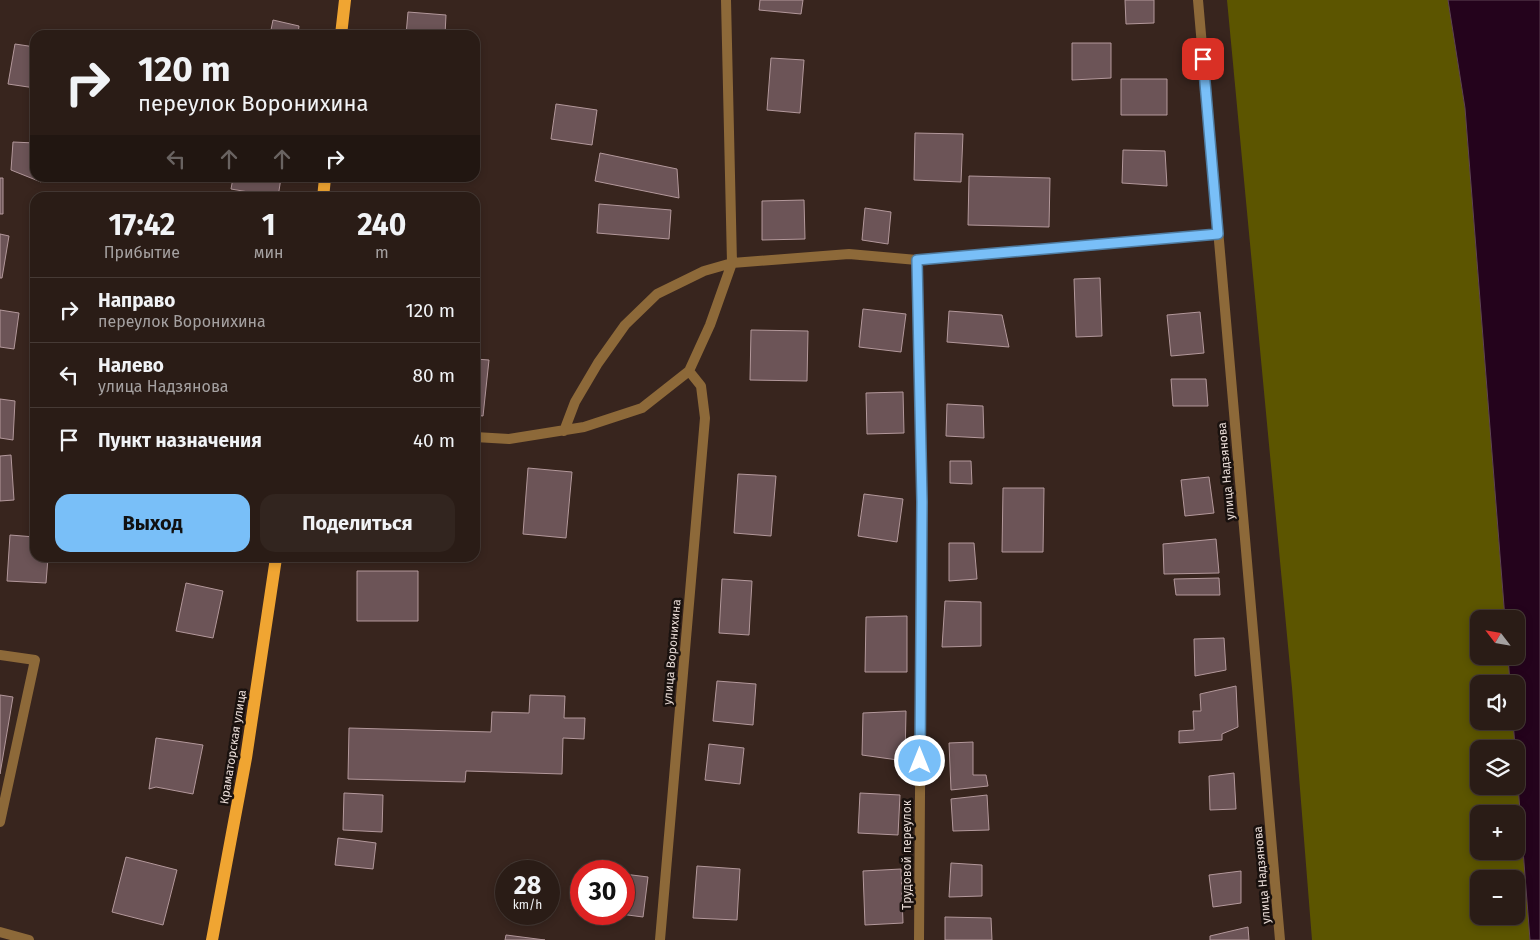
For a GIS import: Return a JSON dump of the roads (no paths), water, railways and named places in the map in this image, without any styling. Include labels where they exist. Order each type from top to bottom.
[{"type":"main road","points":[[343,30],[346,0]]},
{"type":"main road","name":"Краматорская улица","points":[[212,940],[246,758],[275,562]]},
{"type":"street","points":[[480,437],[509,438],[564,431],[642,408],[688,371],[710,325],[732,263],[726,0]]},
{"type":"street","name":"улица Надзянова","points":[[1198,0],[1280,940]]},
{"type":"street","points":[[564,431],[575,402],[584,386],[626,325],[657,294],[704,271],[732,263],[849,254],[917,260],[1218,234]]},
{"type":"street","name":"Трудовой переулок","points":[[917,260],[922,502],[919,940]]},
{"type":"street","name":"улица Воронихина","points":[[660,940],[704,418],[701,386],[688,371]]},
{"type":"street","points":[[0,655],[35,660],[0,822]]},
{"type":"street","points":[[0,932],[29,940]]}]
